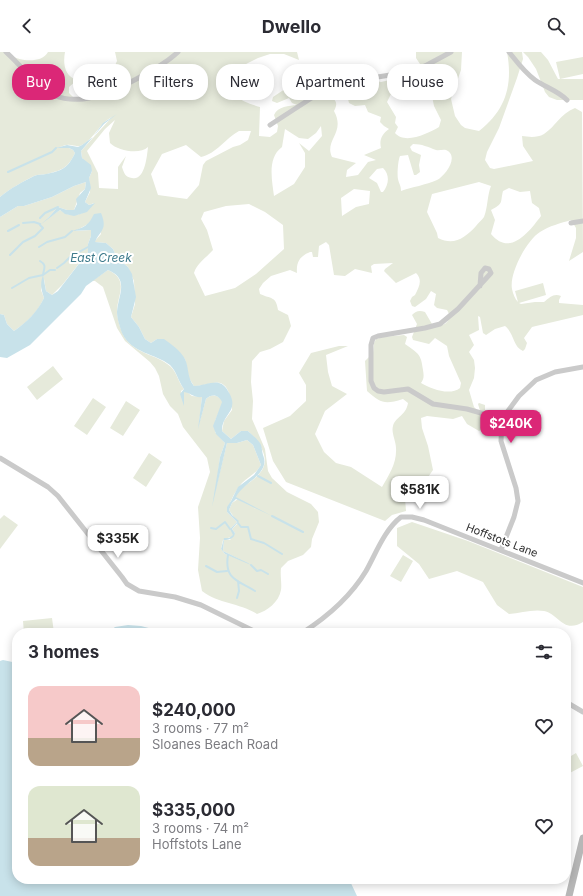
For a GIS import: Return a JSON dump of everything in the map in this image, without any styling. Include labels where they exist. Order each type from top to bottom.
[{"type":"street","points":[[6,52],[53,95],[69,100],[84,99],[117,88],[151,71],[178,52]]},
{"type":"street","points":[[270,125],[333,84],[403,73],[425,66],[451,52]]},
{"type":"street","points":[[509,52],[521,68],[535,80],[562,95],[567,100]]},
{"type":"street","points":[[571,223],[583,221]]},
{"type":"street","points":[[480,286],[458,309],[440,324],[373,338],[371,344],[371,381],[374,388],[378,391],[408,389],[433,404],[467,409],[502,419]]},
{"type":"street","points":[[501,550],[514,517],[518,501],[516,488],[501,441],[502,419],[519,396],[536,380],[555,372],[583,367]]},
{"type":"street","points":[[0,458],[48,487],[58,496],[122,577],[132,587],[142,592],[175,597],[200,605],[248,628]]},
{"type":"street","name":"Hoffstots Lane","points":[[311,628],[338,605],[356,586],[389,530],[401,516],[424,520],[583,583]]},
{"type":"street","points":[[571,705],[583,712]]},
{"type":"street","points":[[569,896],[583,838]]},
{"type":"shaded area","points":[[0,52],[6,52],[15,58],[34,60],[40,59],[48,52],[65,52],[64,64],[12,64],[12,100],[65,100],[65,69],[73,78],[73,84],[69,87],[69,93],[73,97],[73,100],[131,100],[131,64],[116,64],[117,61],[115,52],[297,52],[299,60],[284,54],[270,54],[246,64],[216,64],[216,100],[241,100],[260,107],[259,136],[270,137],[277,132],[278,126],[274,115],[276,112],[284,107],[297,105],[292,103],[290,100],[334,100],[336,107],[334,111],[338,125],[330,151],[332,157],[356,163],[347,170],[346,177],[358,175],[368,162],[376,160],[364,155],[381,148],[380,142],[382,137],[389,129],[380,122],[381,117],[368,112],[365,105],[355,106],[349,103],[348,100],[379,100],[379,82],[387,81],[387,102],[396,117],[395,123],[398,127],[395,133],[399,136],[405,138],[417,137],[439,127],[441,120],[433,100],[451,100],[455,116],[461,125],[465,128],[479,131],[496,114],[505,96],[509,75],[507,52],[522,52],[523,59],[517,78],[499,128],[487,152],[485,160],[490,168],[494,169],[533,161],[523,146],[522,136],[533,137],[544,134],[566,113],[575,108],[582,112],[583,252],[569,261],[576,238],[576,228],[571,220],[540,232],[525,249],[516,266],[513,274],[512,291],[518,302],[515,291],[543,283],[546,295],[519,303],[544,302],[552,296],[559,295],[561,296],[559,303],[583,305],[583,315],[532,327],[524,338],[527,343],[523,351],[517,346],[510,332],[505,326],[495,329],[486,335],[483,333],[480,317],[478,316],[479,330],[469,335],[474,345],[469,352],[474,360],[475,368],[474,378],[469,390],[474,407],[481,414],[479,403],[485,405],[485,410],[489,410],[493,414],[487,419],[484,428],[479,431],[467,424],[462,416],[453,419],[427,416],[421,418],[422,428],[428,446],[433,470],[426,480],[405,498],[406,511],[392,515],[385,521],[286,482],[273,461],[263,428],[290,416],[306,401],[306,385],[299,373],[311,353],[339,346],[348,346],[326,355],[328,372],[332,386],[347,394],[325,411],[315,434],[324,452],[336,463],[351,467],[382,487],[392,469],[395,459],[396,448],[393,426],[396,420],[405,411],[408,403],[403,399],[383,402],[367,391],[365,361],[373,353],[376,339],[404,335],[407,337],[405,344],[420,357],[424,376],[421,383],[446,392],[460,388],[461,383],[449,356],[447,346],[435,338],[429,344],[413,340],[412,337],[417,324],[412,315],[413,314],[419,311],[425,312],[432,324],[436,327],[448,322],[449,314],[447,310],[437,308],[434,305],[436,294],[431,291],[426,299],[415,307],[412,306],[410,301],[415,295],[420,284],[419,278],[416,273],[396,283],[384,271],[393,263],[374,264],[371,266],[372,273],[355,269],[345,276],[334,275],[329,245],[326,242],[319,246],[318,257],[313,257],[312,252],[310,252],[299,260],[297,273],[290,270],[271,276],[263,283],[259,289],[260,294],[276,302],[278,310],[288,315],[291,326],[283,342],[270,349],[260,352],[252,361],[252,419],[265,449],[268,471],[272,478],[287,492],[311,504],[318,512],[319,522],[312,539],[311,547],[303,555],[288,561],[281,568],[281,590],[278,598],[265,611],[257,614],[250,610],[215,599],[202,591],[198,570],[200,538],[198,507],[210,472],[207,458],[183,427],[178,414],[170,406],[163,394],[159,376],[155,368],[125,341],[117,328],[103,287],[95,281],[92,281],[108,270],[119,278],[121,288],[117,315],[124,336],[133,347],[164,362],[172,368],[184,389],[181,391],[183,398],[184,392],[187,392],[192,396],[202,397],[199,424],[206,399],[208,397],[213,395],[220,398],[223,402],[215,421],[215,432],[225,443],[220,457],[216,488],[227,443],[237,443],[247,440],[253,445],[261,465],[257,471],[239,486],[230,504],[227,512],[237,522],[230,529],[234,533],[233,536],[235,533],[232,529],[238,523],[229,510],[232,503],[238,499],[256,509],[235,497],[239,491],[261,471],[265,459],[264,453],[248,431],[241,431],[231,439],[222,431],[224,421],[232,410],[230,396],[223,384],[213,383],[194,386],[189,378],[185,359],[157,339],[151,343],[145,339],[139,327],[131,317],[135,304],[134,281],[128,267],[117,258],[113,249],[106,243],[94,242],[101,234],[95,214],[90,223],[75,231],[91,230],[88,252],[63,284],[52,295],[46,291],[44,279],[41,290],[44,298],[31,317],[14,331],[7,324],[4,315],[0,314],[0,217],[18,206],[24,206],[52,197],[86,182],[85,189],[80,193],[74,210],[67,210],[58,207],[47,219],[60,210],[69,215],[74,215],[82,213],[90,207],[94,203],[89,205],[85,202],[90,192],[89,178],[92,171],[82,158],[81,151],[112,117],[82,145],[66,145],[58,148],[69,148],[75,153],[70,162],[64,168],[52,173],[34,176],[0,197]],"holes":[[[115,120],[109,133],[110,143],[118,148],[129,151],[140,151],[148,147],[143,172],[140,176],[132,178],[125,174],[122,167],[126,156],[118,167],[118,189],[99,188],[98,173],[87,151],[105,129]],[[321,126],[322,136],[309,151],[299,143],[305,153],[305,167],[294,184],[274,196],[272,163],[277,152],[282,147],[285,129],[299,138],[308,139],[316,133]],[[239,131],[251,131],[248,140],[206,161],[203,165],[199,185],[187,199],[158,195],[151,174],[162,154],[186,145],[201,157],[211,153]],[[413,144],[422,145],[437,150],[446,150],[452,157],[450,166],[440,178],[401,191],[398,179],[398,164],[400,156],[408,155],[414,175],[420,172],[419,165],[421,155],[412,151],[410,147]],[[383,168],[388,177],[387,186],[383,192],[381,192],[377,183],[369,178],[377,169]],[[479,182],[491,186],[484,217],[468,234],[459,240],[454,241],[438,238],[427,212],[432,194]],[[509,188],[520,192],[530,191],[532,203],[539,208],[541,216],[525,235],[512,243],[505,243],[498,240],[491,234],[495,220],[491,210],[500,204],[503,191]],[[354,189],[370,191],[369,204],[356,207],[342,216],[341,198]],[[249,204],[265,212],[283,225],[284,249],[256,274],[235,288],[205,296],[194,273],[199,263],[213,250],[207,230],[201,219],[204,212],[226,206]],[[233,536],[230,540],[224,540],[223,551],[239,559],[225,554],[221,549],[223,540]]]},
{"type":"shaded area","points":[[416,52],[462,52],[461,70],[458,79],[458,64],[420,64],[416,58]]},
{"type":"shaded area","points":[[523,52],[541,52],[548,60],[558,79],[583,79],[583,100],[557,100],[549,97],[545,92],[536,69]]},
{"type":"shaded area","points":[[583,57],[583,74],[560,79],[556,62]]},
{"type":"shaded area","points":[[282,91],[282,100],[284,100],[277,103],[272,101],[274,100],[274,96]]},
{"type":"shaded area","points":[[53,366],[63,379],[37,400],[27,387]]},
{"type":"shaded area","points":[[93,398],[106,407],[87,435],[74,426]]},
{"type":"shaded area","points":[[126,401],[140,410],[123,436],[110,428]]},
{"type":"shaded area","points":[[149,453],[162,462],[146,487],[133,478]]},
{"type":"shaded area","points":[[4,515],[18,525],[0,549],[0,519]]},
{"type":"shaded area","points":[[412,522],[468,541],[583,587],[583,622],[571,626],[566,625],[544,611],[509,614],[497,605],[483,582],[457,571],[429,579],[419,564],[397,546],[397,528]]},
{"type":"shaded area","points":[[403,555],[413,561],[401,582],[390,576]]},
{"type":"shaded area","points":[[52,618],[53,628],[24,628],[23,621]]},
{"type":"shaded area","points":[[576,753],[583,766],[571,772],[571,756]]},
{"type":"water","points":[[117,114],[104,124],[93,136],[103,123]]},
{"type":"water","points":[[93,137],[81,151],[82,158],[91,165],[92,171],[89,178],[91,188],[85,202],[89,205],[95,203],[87,212],[74,216],[65,214],[60,210],[40,225],[58,207],[67,210],[74,210],[77,204],[76,199],[85,189],[86,182],[52,197],[24,206],[18,206],[0,217],[0,197],[34,176],[60,170],[70,162],[75,153],[73,150],[69,148],[56,148],[67,145],[78,147]]},
{"type":"water","name":"East Creek","points":[[101,213],[104,223],[95,242],[106,243],[113,249],[117,258],[128,267],[132,274],[136,297],[131,317],[139,327],[145,339],[151,343],[157,339],[164,339],[178,350],[185,359],[190,380],[194,386],[220,383],[224,386],[231,398],[232,408],[224,420],[222,431],[231,439],[241,431],[248,431],[261,445],[264,462],[263,467],[260,473],[239,492],[236,497],[272,516],[236,499],[232,503],[229,510],[239,521],[232,529],[235,533],[234,537],[224,540],[223,551],[251,565],[225,554],[221,549],[224,538],[229,538],[233,535],[230,529],[237,522],[227,512],[227,507],[238,487],[254,475],[261,465],[253,445],[247,440],[237,443],[227,443],[212,507],[220,457],[225,443],[216,434],[213,426],[222,402],[217,396],[213,395],[206,399],[198,429],[202,397],[197,397],[184,392],[184,406],[180,394],[184,389],[170,365],[132,345],[126,340],[122,333],[117,312],[121,283],[115,274],[108,270],[86,286],[81,294],[30,345],[7,358],[0,357],[0,314],[4,315],[7,324],[14,331],[31,316],[44,298],[41,286],[43,275],[46,291],[52,295],[58,291],[88,252],[91,230],[72,231],[86,226],[94,214]]},
{"type":"water","points":[[128,625],[149,628],[114,628]]},
{"type":"water","points":[[3,660],[12,662],[12,884],[351,884],[357,896],[0,896],[0,661]]},
{"type":"waterway","points":[[8,172],[52,152],[56,148]]},
{"type":"waterway","points":[[40,218],[45,213],[58,207]]},
{"type":"waterway","points":[[23,223],[34,222],[40,224]]},
{"type":"waterway","points":[[8,231],[19,225]]},
{"type":"waterway","points":[[10,255],[23,242],[35,236],[43,228],[40,225]]},
{"type":"waterway","points":[[39,247],[47,242],[65,237],[72,231]]},
{"type":"waterway","points":[[57,268],[70,257],[88,247]]},
{"type":"waterway","points":[[40,261],[44,265],[43,275]]},
{"type":"waterway","points":[[12,288],[29,278],[43,275],[50,270],[55,270]]},
{"type":"waterway","points":[[258,476],[271,483]]},
{"type":"waterway","points":[[272,516],[303,532]]},
{"type":"waterway","points":[[211,528],[216,529],[225,522],[230,529]]},
{"type":"waterway","points":[[238,523],[241,527],[248,527],[251,539],[264,543],[282,554]]},
{"type":"waterway","points":[[228,555],[227,563],[230,574],[237,581],[255,591]]},
{"type":"waterway","points":[[251,565],[257,571],[261,570],[268,574]]},
{"type":"waterway","points":[[206,566],[217,572],[227,571]]},
{"type":"waterway","points":[[237,598],[239,591],[238,581]]}]
